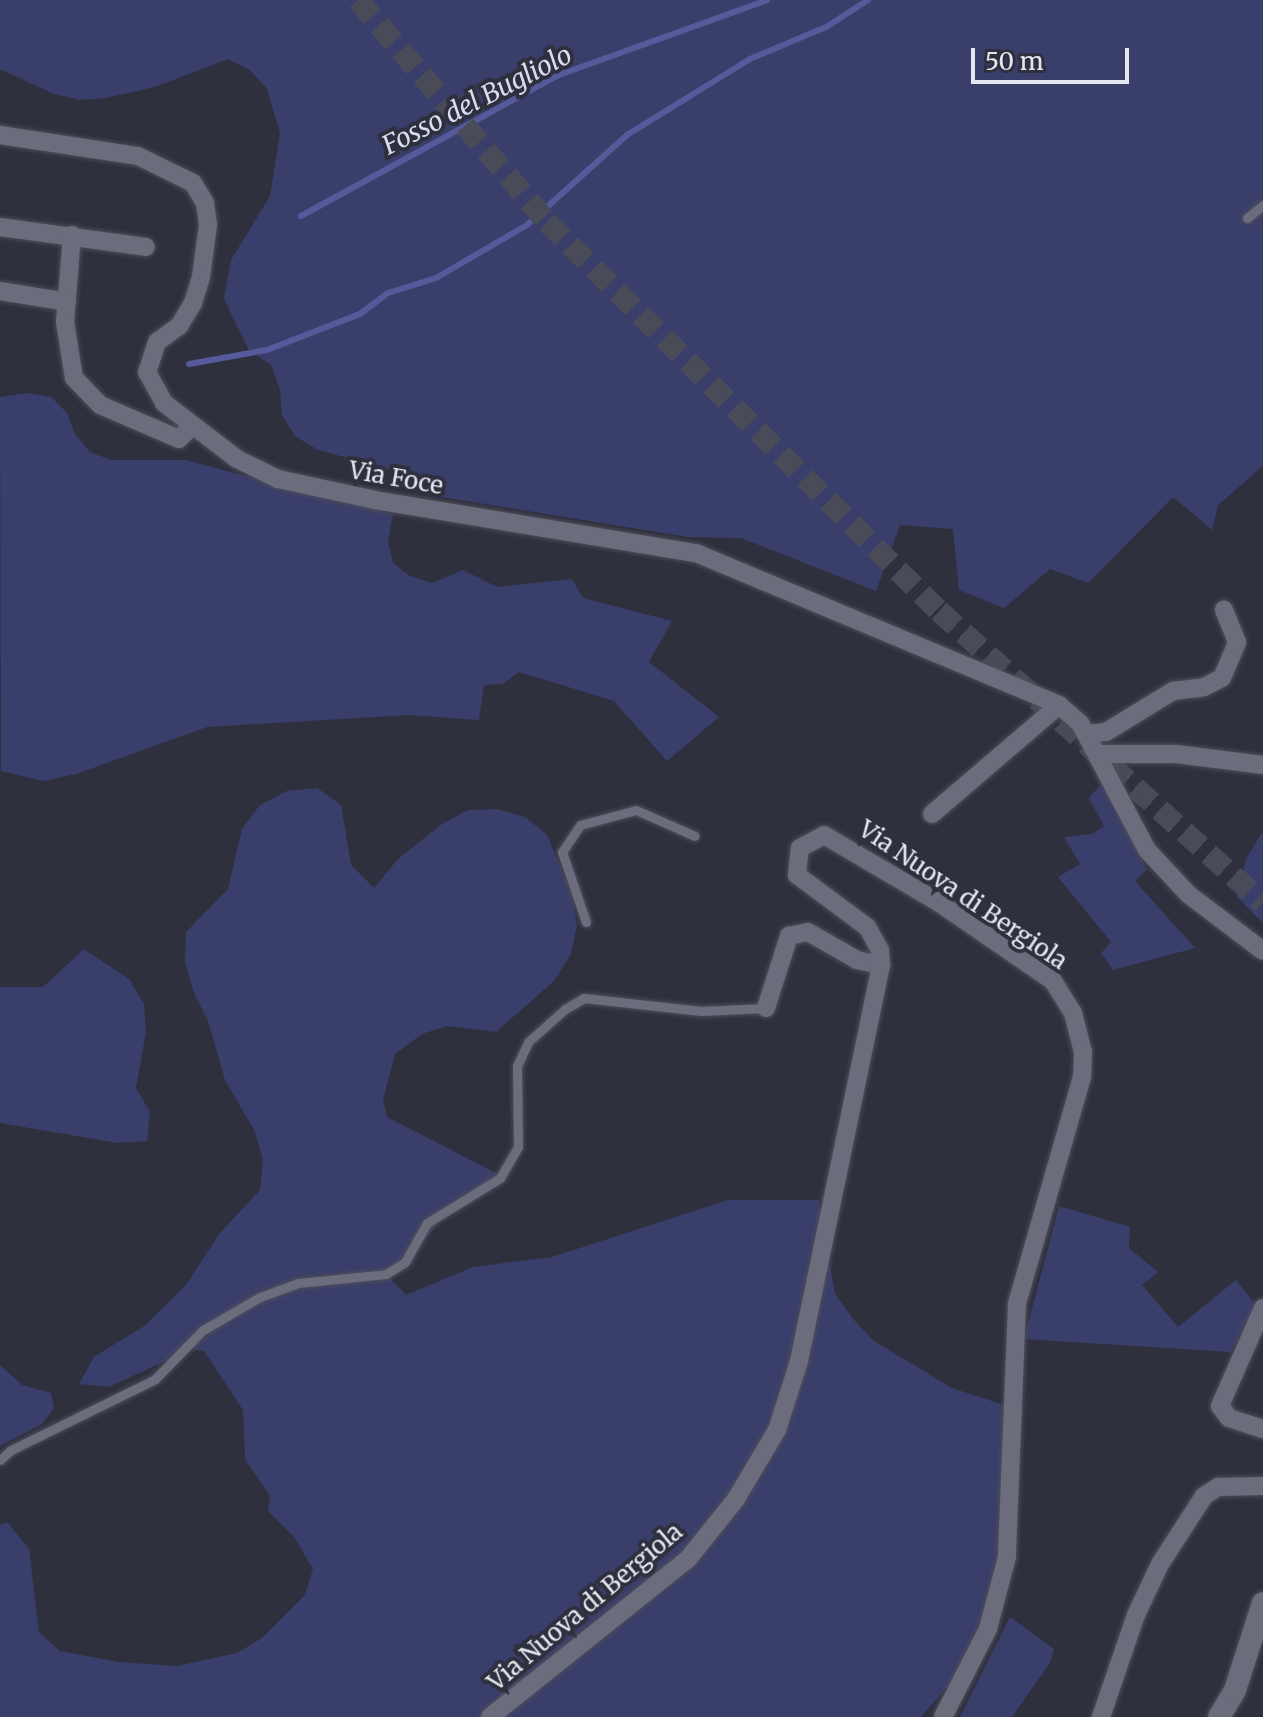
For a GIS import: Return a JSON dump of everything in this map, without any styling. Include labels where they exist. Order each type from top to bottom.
[{"type":"street","name":"Via Foce","points":[[0,135],[138,156],[193,183],[205,203],[208,225],[201,277],[193,303],[179,326],[157,342],[147,372],[164,403],[237,459],[278,479],[696,553],[1059,705]]},
{"type":"street","points":[[0,227],[146,247]]},
{"type":"street","points":[[72,235],[66,347],[74,378],[88,394],[179,439],[192,426]]},
{"type":"street","points":[[0,291],[67,302]]},
{"type":"street","points":[[1086,734],[1106,732],[1173,691],[1204,687],[1222,678],[1237,642],[1224,610]]},
{"type":"street","points":[[932,814],[1059,705],[1086,734],[1147,850],[1188,894],[1263,951]]},
{"type":"street","points":[[1098,754],[1176,754],[1263,765]]},
{"type":"street","name":"Via Nuova di Bergiola","points":[[490,1717],[688,1559],[736,1499],[777,1430],[799,1361],[881,965],[880,950],[867,927],[797,875],[796,856],[806,841],[824,835],[842,841],[1053,981],[1073,1013],[1083,1052],[1082,1077],[1017,1304],[1007,1557],[988,1629],[943,1717]]},
{"type":"street","points":[[766,1008],[789,936],[808,932],[857,960],[881,965]]},
{"type":"street","points":[[1263,1308],[1220,1406],[1229,1418],[1263,1429]]},
{"type":"street","points":[[1101,1717],[1136,1615],[1160,1564],[1204,1496],[1218,1487],[1263,1486]]},
{"type":"street","points":[[1219,1717],[1235,1690],[1263,1603]]},
{"type":"lane","points":[[1247,218],[1263,205]]},
{"type":"lane","points":[[586,922],[562,852],[580,825],[636,810],[695,836]]},
{"type":"lane","points":[[0,1460],[11,1450],[155,1379],[203,1330],[260,1297],[298,1283],[386,1274],[405,1262],[427,1223],[500,1178],[518,1147],[517,1066],[528,1042],[565,1009],[584,998],[701,1011],[766,1008]]},
{"type":"shaded area","points":[[0,0],[1263,0],[1263,466],[1218,505],[1212,530],[1173,497],[1088,583],[1050,569],[1004,608],[959,590],[953,529],[900,525],[876,591],[741,538],[688,537],[423,494],[392,470],[318,450],[295,436],[282,415],[280,390],[271,365],[249,350],[224,299],[231,260],[270,196],[280,133],[267,89],[250,70],[228,59],[155,87],[105,98],[80,100],[54,94],[0,69]]},
{"type":"shaded area","points":[[28,393],[51,397],[67,413],[75,434],[90,452],[111,460],[185,460],[393,514],[388,542],[393,563],[410,576],[432,583],[463,570],[497,587],[572,579],[583,598],[672,621],[649,662],[719,717],[667,761],[614,701],[519,672],[503,684],[484,685],[479,720],[409,715],[207,727],[76,774],[44,781],[1,771],[0,397]]},
{"type":"shaded area","points":[[1102,783],[1147,870],[1135,881],[1195,948],[1113,970],[1101,953],[1111,942],[1058,877],[1080,864],[1064,837],[1092,834],[1104,826],[1089,798]]},
{"type":"shaded area","points":[[317,788],[341,805],[351,865],[374,888],[398,859],[442,824],[468,810],[496,809],[525,817],[547,835],[572,895],[577,925],[571,954],[554,981],[496,1032],[447,1026],[422,1034],[395,1054],[383,1100],[387,1117],[500,1175],[449,1210],[412,1255],[387,1275],[406,1295],[473,1267],[552,1257],[728,1200],[819,1200],[835,1294],[854,1320],[874,1341],[952,1388],[1007,1406],[1003,1536],[995,1599],[971,1659],[921,1717],[0,1717],[0,1525],[7,1522],[29,1549],[39,1632],[60,1651],[119,1662],[177,1666],[237,1653],[262,1638],[305,1595],[313,1569],[294,1537],[268,1511],[270,1496],[245,1459],[243,1410],[204,1351],[191,1349],[109,1387],[79,1384],[94,1357],[144,1326],[186,1285],[220,1233],[260,1190],[263,1160],[255,1132],[225,1080],[208,1021],[194,993],[185,963],[186,932],[228,889],[242,829],[260,805],[287,791]]},
{"type":"shaded area","points":[[1263,831],[1263,923],[1237,897],[1246,859]]},
{"type":"shaded area","points":[[84,949],[129,979],[144,1004],[146,1032],[136,1088],[150,1112],[147,1141],[118,1143],[0,1123],[0,987],[43,987]]},
{"type":"shaded area","points":[[1059,1206],[1130,1227],[1129,1248],[1158,1272],[1142,1285],[1178,1327],[1236,1280],[1256,1305],[1231,1352],[1024,1339]]},
{"type":"shaded area","points":[[0,1365],[22,1385],[51,1393],[54,1408],[42,1424],[0,1446]]},
{"type":"shaded area","points":[[1010,1617],[1054,1649],[1050,1663],[1012,1717],[960,1717]]},
{"type":"waterway","name":"Fosso del Bugliolo","points":[[301,216],[559,75],[767,0]]},
{"type":"waterway","name":"Fosso del Bugliolo","points":[[189,364],[267,350],[360,314],[388,293],[436,278],[527,225],[627,135],[750,59],[828,26],[868,0]]},
{"type":"tunnel","points":[[358,0],[547,222],[939,611],[1263,903]]}]
